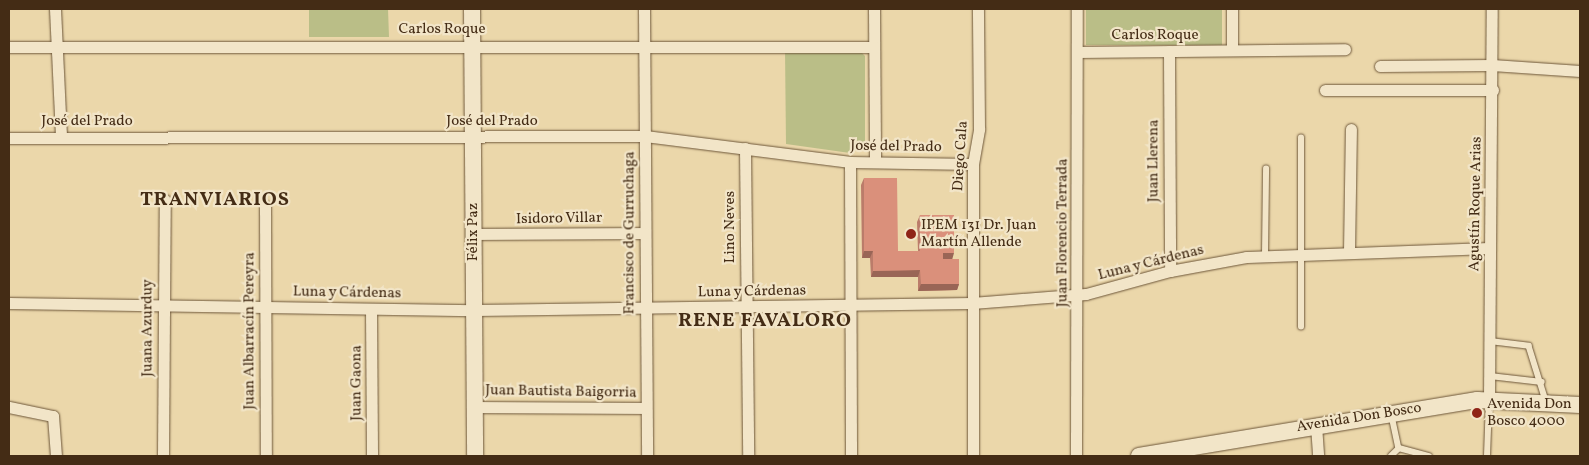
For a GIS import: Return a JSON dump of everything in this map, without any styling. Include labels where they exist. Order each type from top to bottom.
[{"type":"main road","name":"Félix Paz","points":[[472,9],[475,456]]},
{"type":"main road","name":"Avenida Don Bosco","points":[[1139,456],[1316,425],[1489,399],[1580,404]]},
{"type":"street","points":[[55,9],[61,137]]},
{"type":"street","name":"Francisco de Gurruchaga","points":[[644,9],[647,456]]},
{"type":"street","points":[[874,9],[876,162]]},
{"type":"street","name":"Diego Cala","points":[[973,456],[973,164],[979,129],[978,9]]},
{"type":"street","name":"Juan Florencio Terrada","points":[[1076,456],[1078,295],[1077,9]]},
{"type":"street","points":[[1232,9],[1232,50]]},
{"type":"street","name":"Agustín Roque Arias","points":[[1489,399],[1493,90],[1492,9]]},
{"type":"street","name":"Carlos Roque","points":[[9,46],[473,45],[874,47]]},
{"type":"street","name":"Carlos Roque","points":[[1078,52],[1346,49]]},
{"type":"street","name":"Juan Llerena","points":[[1169,51],[1170,271]]},
{"type":"street","points":[[1380,66],[1492,65],[1580,71]]},
{"type":"street","points":[[1325,90],[1493,90]]},
{"type":"street","points":[[1349,252],[1351,129]]},
{"type":"street","name":"José del Prado","points":[[9,138],[645,136],[850,162],[973,164]]},
{"type":"street","name":"Lino Neves","points":[[745,148],[748,456]]},
{"type":"street","points":[[850,162],[851,456]]},
{"type":"street","name":"Juana Azurduy","points":[[162,456],[164,200]]},
{"type":"street","name":"Juan Albarracín Pereyra","points":[[265,206],[266,456]]},
{"type":"street","name":"Isidoro Villar","points":[[474,234],[645,233]]},
{"type":"street","name":"Luna y Cárdenas","points":[[9,303],[474,310],[972,303],[1078,295],[1170,271],[1265,256],[1490,248]]},
{"type":"street","name":"Juan Gaona","points":[[371,309],[372,456]]},
{"type":"street","points":[[9,407],[55,418],[56,456]]},
{"type":"street","name":"Juan Bautista Baigorria","points":[[475,407],[646,408]]},
{"type":"street","points":[[1316,425],[1318,456]]},
{"type":"lane","points":[[1300,327],[1301,138]]},
{"type":"lane","points":[[1265,256],[1266,169]]},
{"type":"lane","points":[[1490,341],[1529,346],[1542,382],[1547,403]]},
{"type":"lane","points":[[1490,376],[1542,382]]},
{"type":"lane","points":[[1487,456],[1489,399]]},
{"type":"lane","points":[[1391,413],[1399,448]]},
{"type":"lane","points":[[1391,456],[1399,448]]},
{"type":"lane","points":[[1399,448],[1429,456]]},
{"type":"green space","points":[[309,9],[388,9],[389,37],[309,37]]},
{"type":"green space","points":[[1086,9],[1222,9],[1222,45],[1086,45]]},
{"type":"green space","points":[[785,50],[859,50],[865,56],[865,147],[850,153],[786,144]]},
{"type":"building","points":[[864,178],[897,178],[898,251],[920,251],[920,215],[954,215],[954,253],[943,253],[943,259],[959,259],[959,284],[921,284],[920,270],[873,271],[873,251],[864,251]]},
{"type":"place","name":"IPEM 131 Dr. Juan Martín Allende","points":[[911,234]]},
{"type":"place","name":"Avenida Don Bosco 4000","points":[[1477,413]]},
{"type":"district","name":"TRANVIARIOS","points":[[215,200]]},
{"type":"district","name":"RENE FAVALORO","points":[[765,321]]}]
